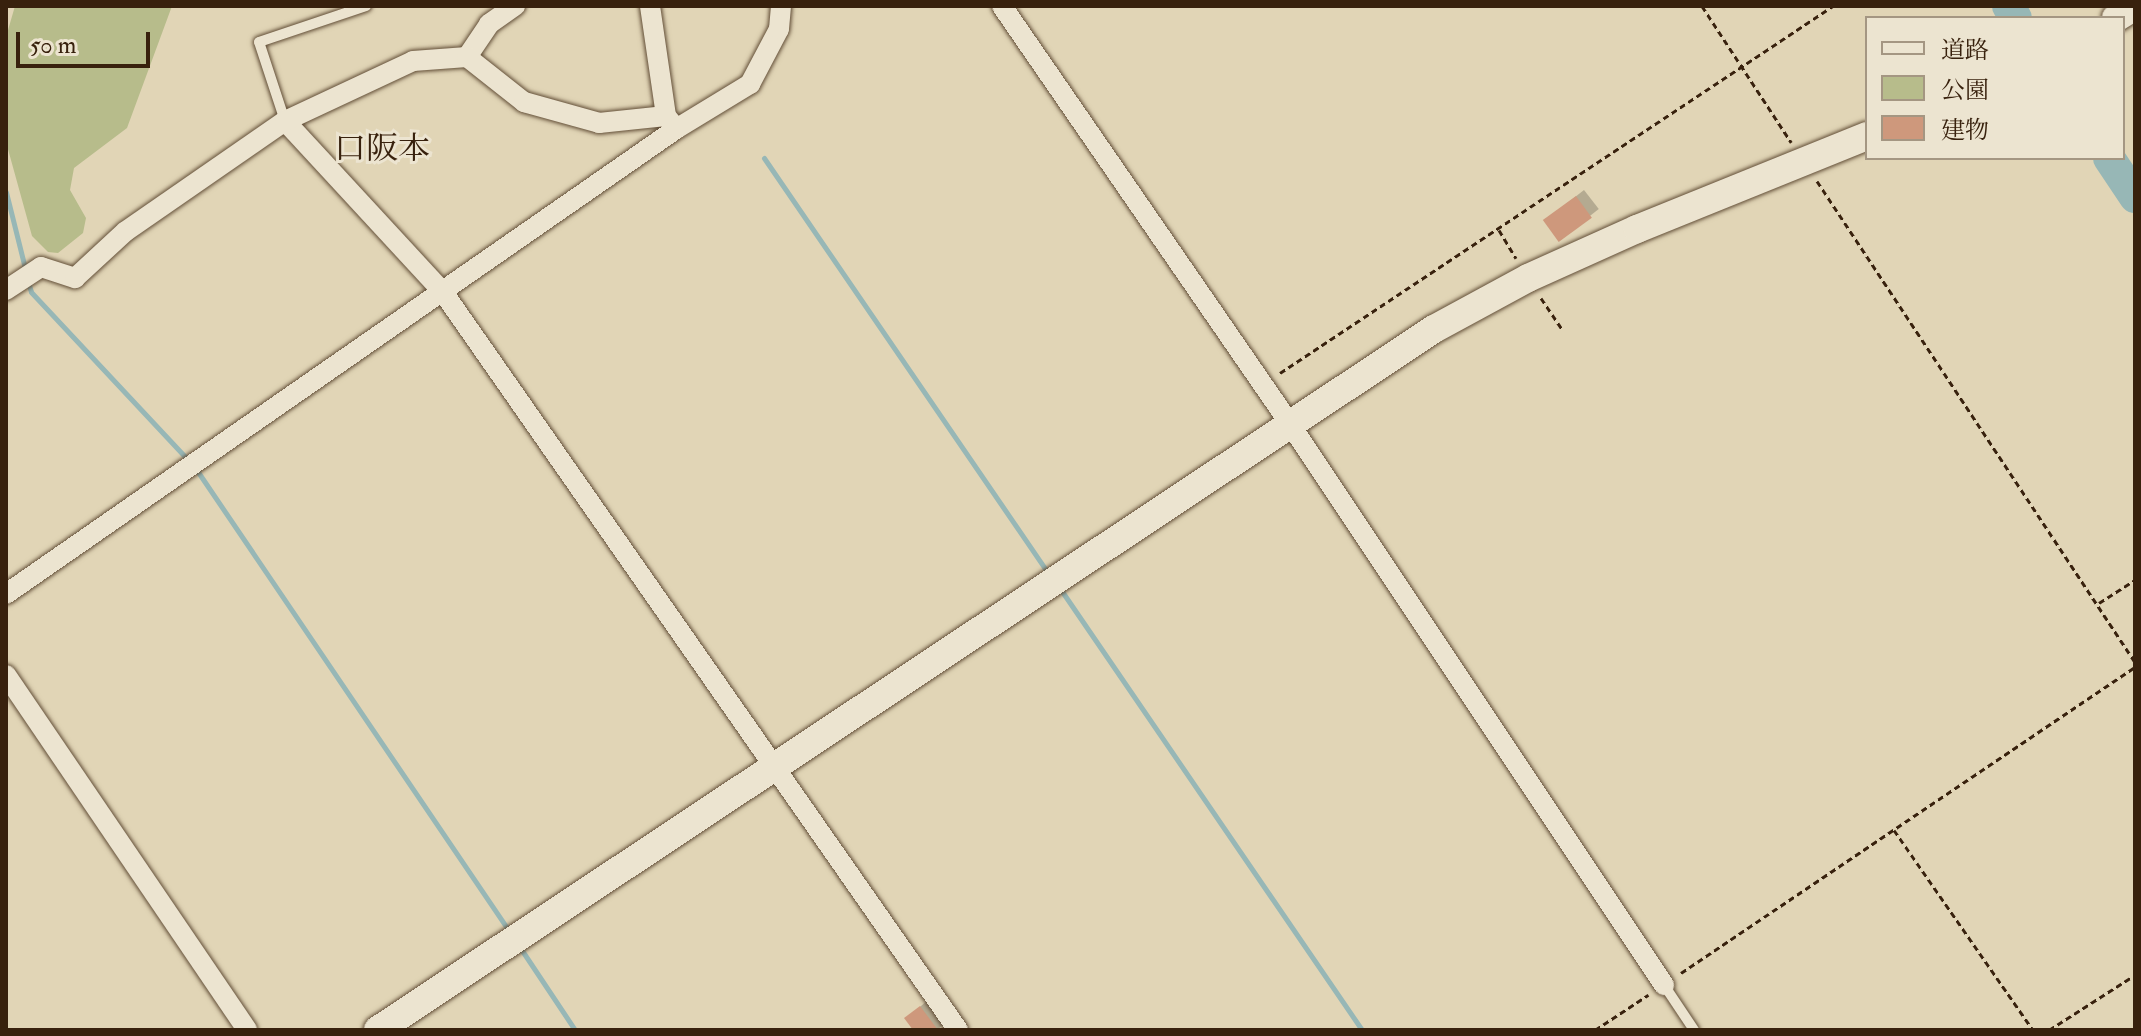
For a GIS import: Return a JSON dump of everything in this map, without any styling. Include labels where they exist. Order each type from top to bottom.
[{"type":"street","points":[[467,57],[489,24],[515,6]]},
{"type":"street","points":[[650,6],[671,123]]},
{"type":"street","points":[[6,594],[443,292],[671,123],[750,84],[779,29],[781,6]]},
{"type":"street","points":[[1002,6],[1263,384],[1664,985]]},
{"type":"street","points":[[6,290],[41,267],[75,278],[126,231],[285,121],[413,61],[467,57],[524,102],[599,123],[671,123]]},
{"type":"street","points":[[285,121],[443,292],[772,768],[958,1030]]},
{"type":"street","points":[[378,1030],[1288,421],[1434,329],[1528,278],[1865,137]]},
{"type":"street","points":[[6,675],[247,1030]]},
{"type":"lane","points":[[285,121],[259,42],[366,6]]},
{"type":"lane","points":[[1664,985],[1694,1030]]},
{"type":"path","points":[[1595,1030],[2135,664],[2099,603],[1702,6]]},
{"type":"path","points":[[1263,384],[1833,6]]},
{"type":"path","points":[[2099,603],[2135,580]]},
{"type":"path","points":[[1894,830],[2033,1030]]},
{"type":"path","points":[[2049,1030],[2135,975]]},
{"type":"green space","points":[[15,6],[172,6],[127,128],[74,168],[70,190],[86,218],[83,233],[58,253],[48,252],[32,236],[6,142],[6,37]]},
{"type":"building","points":[[1576,196],[1592,218],[1559,242],[1543,220]]},
{"type":"building","points":[[920,1006],[938,1030],[913,1030],[904,1018]]},
{"type":"waterway","points":[[2008,6],[2015,16]]},
{"type":"waterway","points":[[764,158],[1048,573]]},
{"type":"waterway","points":[[2110,160],[2135,197]]},
{"type":"waterway","points":[[6,192],[26,272]]},
{"type":"waterway","points":[[28,282],[31,292],[189,461]]},
{"type":"waterway","points":[[196,469],[509,931]]},
{"type":"waterway","points":[[1059,587],[1362,1030]]},
{"type":"waterway","points":[[519,946],[575,1030]]},
{"type":"district","name":"口阪本","points":[[382,149]]}]
